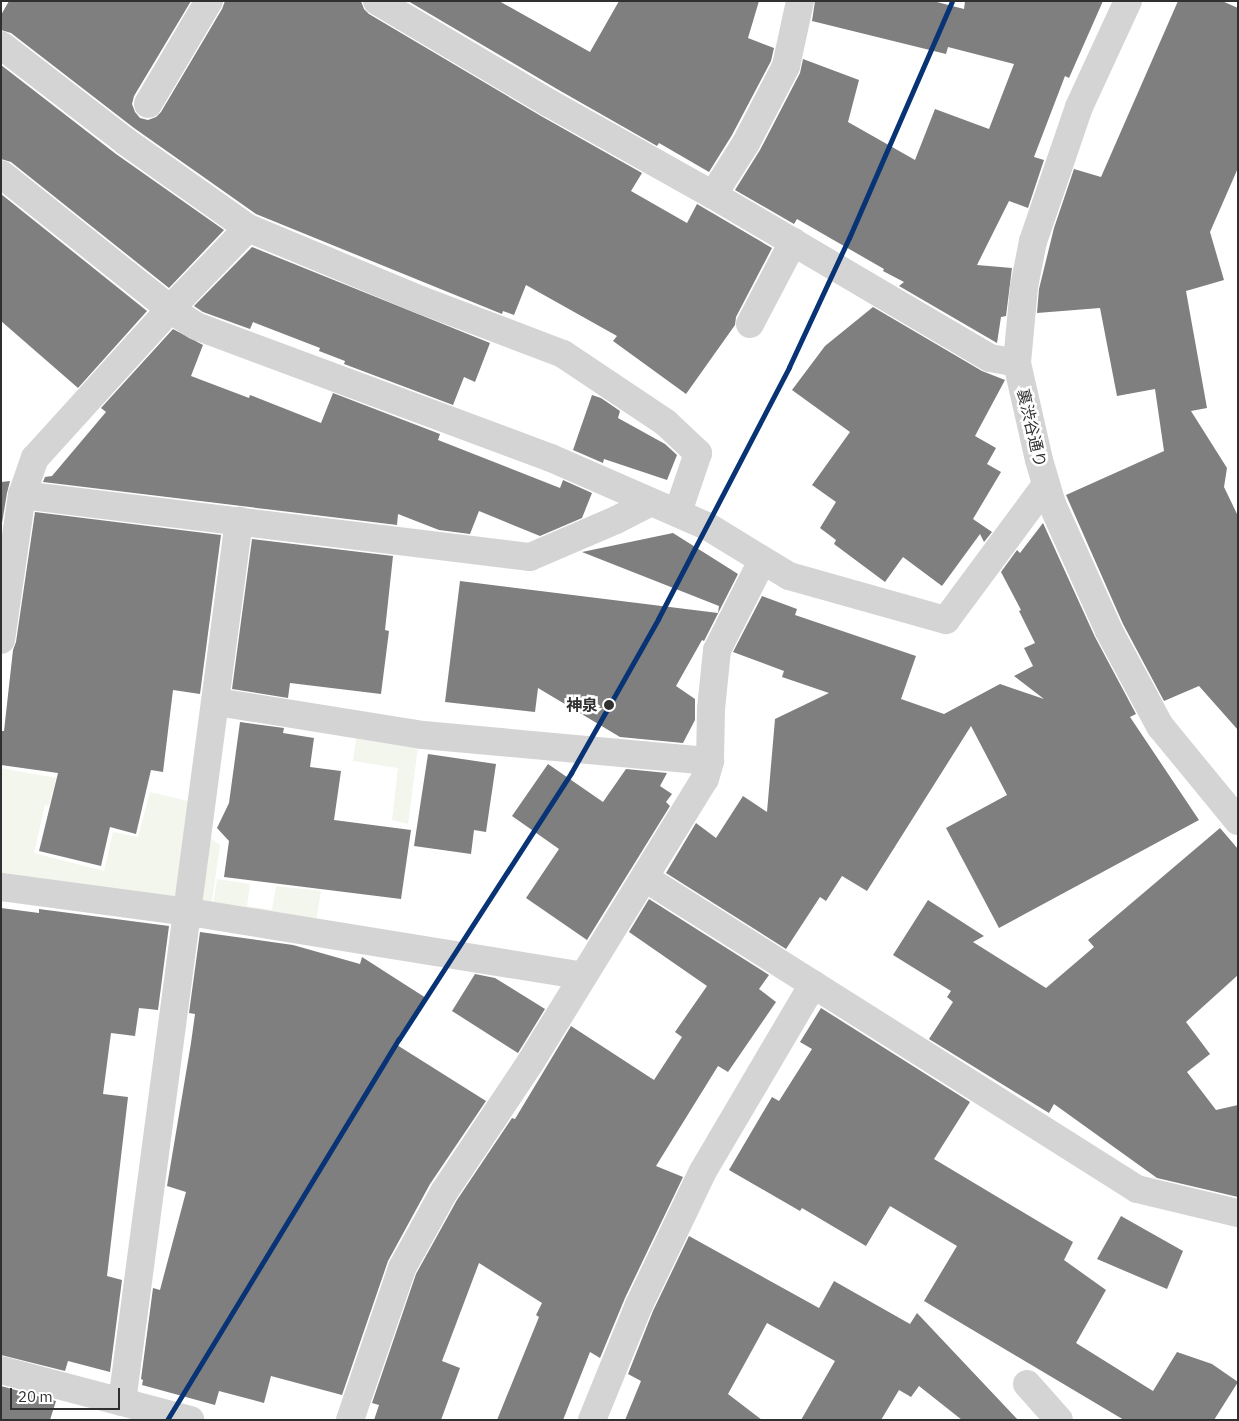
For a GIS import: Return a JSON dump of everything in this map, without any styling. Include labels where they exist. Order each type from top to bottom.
[{"type":"street","points":[[148,104],[209,1]]},
{"type":"street","points":[[376,1],[549,104],[713,195],[990,358],[1017,362]]},
{"type":"street","points":[[713,195],[751,135],[786,66],[800,1]]},
{"type":"street","name":"裏渋谷通り","points":[[1128,1],[1079,107],[1033,241],[1024,287],[1017,362],[1037,452],[1052,504],[1109,631],[1160,726],[1238,821]]},
{"type":"street","points":[[1,45],[125,141],[248,228],[421,300],[563,354],[666,423],[698,453],[678,512]]},
{"type":"street","points":[[1,174],[170,309],[196,326],[551,458],[707,526],[789,576],[946,620],[1046,485]]},
{"type":"street","points":[[1,640],[22,494],[35,458],[170,309],[248,228]]},
{"type":"street","points":[[750,324],[793,242]]},
{"type":"street","points":[[22,494],[530,557],[616,520],[651,502]]},
{"type":"street","points":[[122,1402],[217,702],[239,521]]},
{"type":"street","points":[[350,1420],[402,1268],[444,1192],[530,1063],[705,779],[710,762],[711,710],[718,650],[762,561]]},
{"type":"street","points":[[217,702],[423,735],[710,762]]},
{"type":"street","points":[[645,878],[1137,1189],[1238,1213]]},
{"type":"street","points":[[1,887],[189,912],[583,976]]},
{"type":"street","points":[[592,1420],[639,1305],[703,1171],[813,984]]},
{"type":"street","points":[[1,1370],[190,1420]]},
{"type":"street","points":[[1027,1384],[1058,1420]]},
{"type":"shaded area","points":[[356,739],[418,747],[408,824],[392,820],[398,768],[353,761]]},
{"type":"shaded area","points":[[1,768],[56,778],[49,806],[45,805],[34,853],[104,871],[113,832],[138,837],[150,792],[196,803],[183,907],[1,883]]},
{"type":"shaded area","points":[[209,831],[211,839],[220,845],[211,908],[191,905]]},
{"type":"shaded area","points":[[217,879],[250,884],[247,906],[272,910],[276,886],[321,891],[315,927],[212,912]]},
{"type":"building","points":[[9,1],[191,1],[134,96],[132,104],[135,112],[140,118],[148,120],[156,117],[161,112],[225,1],[361,1],[364,9],[369,14],[541,116],[642,173],[631,191],[687,223],[697,204],[772,248],[736,317],[735,325],[686,394],[613,341],[617,336],[526,285],[514,315],[503,311],[502,314],[256,214],[134,128],[11,33],[1,30],[1,15]]},
{"type":"building","points":[[408,1],[499,1],[590,52],[619,1],[759,1],[748,38],[774,48],[771,61],[732,135],[709,172],[659,143],[657,146]]},
{"type":"building","points":[[815,1],[933,1],[964,9],[965,1],[1103,1],[1069,78],[1065,76],[1034,157],[1044,160],[1028,208],[1009,201],[977,265],[1012,268],[1006,316],[1001,317],[997,343],[899,286],[904,282],[883,271],[884,269],[797,219],[794,224],[735,190],[760,150],[800,73],[803,59],[859,80],[848,122],[915,160],[935,109],[989,129],[1014,64],[948,47],[946,54],[812,21]]},
{"type":"building","points":[[1178,1],[1222,1],[1238,8],[1238,168],[1210,232],[1224,280],[1186,291],[1207,408],[1191,411],[1227,468],[1224,487],[1238,516],[1238,730],[1199,686],[1164,701],[1123,624],[1066,495],[1164,451],[1155,389],[1117,396],[1100,308],[1037,313],[1039,289],[1054,228],[1074,169],[1101,177]]},
{"type":"building","points":[[1,65],[116,154],[224,230],[169,288],[11,162],[1,159]]},
{"type":"building","points":[[1,194],[147,311],[78,388],[1,321]]},
{"type":"building","points":[[252,247],[490,343],[475,382],[464,377],[453,405],[344,364],[345,361],[319,351],[320,348],[253,322],[250,329],[203,312],[194,306]]},
{"type":"building","points":[[873,307],[982,371],[1005,380],[975,436],[996,448],[987,464],[1001,472],[973,519],[992,532],[984,542],[980,534],[942,586],[903,557],[885,582],[834,544],[836,540],[820,528],[836,502],[812,485],[850,432],[792,390],[825,346]]},
{"type":"building","points":[[173,329],[203,345],[191,376],[249,398],[250,395],[321,423],[333,393],[440,434],[438,440],[560,488],[563,480],[592,493],[582,518],[540,536],[479,511],[470,534],[439,530],[398,514],[397,525],[43,482],[45,477],[52,476],[106,412],[101,408]]},
{"type":"building","points":[[592,395],[601,398],[620,411],[618,418],[665,444],[677,455],[667,480],[604,459],[603,463],[573,450]]},
{"type":"building","points":[[10,481],[7,493],[1,529],[1,482]]},
{"type":"building","points":[[35,512],[221,535],[200,694],[173,690],[163,772],[151,770],[136,834],[110,827],[101,866],[39,851],[58,773],[1,765],[1,731],[4,731],[13,650],[16,642]]},
{"type":"building","points":[[1043,523],[1095,637],[1136,714],[1130,717],[1199,820],[999,928],[946,828],[1007,795],[971,726],[867,891],[842,876],[826,901],[820,897],[786,949],[666,873],[696,823],[716,838],[743,796],[767,812],[775,719],[829,693],[782,677],[784,671],[733,652],[762,596],[797,609],[795,615],[916,656],[901,699],[944,714],[1000,684],[1044,699],[1014,676],[1033,666],[1024,648],[1035,643],[1019,611],[1021,610],[1001,572],[1017,550],[1020,553]]},
{"type":"building","points":[[673,533],[738,574],[704,641],[702,640],[676,686],[695,699],[695,720],[683,743],[620,737],[538,688],[535,712],[445,702],[460,581],[718,613],[719,606],[582,552]]},
{"type":"building","points":[[252,539],[393,556],[385,630],[389,631],[381,694],[290,683],[288,698],[232,689]]},
{"type":"building","points":[[240,722],[284,728],[283,733],[314,738],[310,767],[341,771],[334,820],[411,830],[401,899],[224,877],[229,841],[217,828],[229,803]]},
{"type":"building","points":[[428,754],[496,764],[486,832],[474,830],[471,854],[414,846]]},
{"type":"building","points":[[548,764],[603,802],[626,769],[667,773],[660,786],[672,794],[666,802],[670,806],[587,940],[526,898],[559,849],[512,816]]},
{"type":"building","points":[[1220,828],[1238,849],[1238,975],[1186,1022],[1210,1054],[1187,1072],[1216,1110],[1238,1105],[1238,1197],[1157,1178],[1054,1104],[1049,1113],[929,1039],[953,1002],[947,997],[951,991],[893,955],[928,900],[984,936],[973,942],[1046,988],[1094,947],[1088,940]]},
{"type":"building","points":[[649,899],[769,975],[759,989],[776,1002],[728,1072],[718,1066],[656,1166],[683,1177],[625,1298],[600,1358],[590,1352],[563,1420],[497,1420],[539,1317],[536,1315],[542,1303],[479,1263],[442,1361],[460,1368],[441,1420],[374,1420],[379,1405],[372,1403],[416,1274],[457,1200],[512,1118],[515,1119],[571,1026],[654,1080],[682,1037],[675,1032],[707,986],[629,932]]},
{"type":"building","points":[[1,908],[39,913],[39,909],[169,926],[158,1010],[139,1008],[135,1036],[111,1033],[103,1094],[128,1097],[107,1276],[122,1280],[110,1372],[68,1361],[65,1371],[1,1355]]},
{"type":"building","points":[[200,932],[293,945],[360,964],[362,957],[426,998],[397,1045],[486,1101],[430,1184],[388,1261],[342,1395],[271,1376],[264,1403],[219,1391],[215,1405],[142,1385],[143,1380],[141,1379],[153,1288],[160,1290],[186,1192],[167,1186],[195,1014],[189,1013]]},
{"type":"building","points":[[475,974],[495,978],[545,1009],[518,1053],[452,1011]]},
{"type":"building","points":[[821,1008],[970,1102],[934,1159],[1073,1242],[1064,1260],[1106,1290],[1076,1343],[1153,1391],[1177,1352],[1212,1364],[1238,1382],[1214,1420],[1124,1420],[924,1301],[957,1246],[890,1206],[866,1246],[802,1208],[800,1211],[729,1170],[772,1097],[779,1101],[812,1049],[800,1042]]},
{"type":"building","points":[[1121,1216],[1183,1251],[1167,1289],[1097,1259]]},
{"type":"building","points":[[689,1236],[819,1308],[834,1281],[910,1324],[917,1313],[1018,1420],[962,1420],[919,1386],[911,1397],[899,1390],[881,1420],[801,1420],[835,1361],[767,1323],[728,1394],[762,1420],[625,1420],[641,1381],[628,1374],[653,1311]]},
{"type":"building","points":[[1,1386],[56,1401],[50,1420],[1,1420]]},
{"type":"transit line","points":[[167,1420],[399,1039],[571,773],[658,619],[789,367],[849,238],[952,1]]},
{"type":"place","name":"神泉","points":[[609,705]]}]
